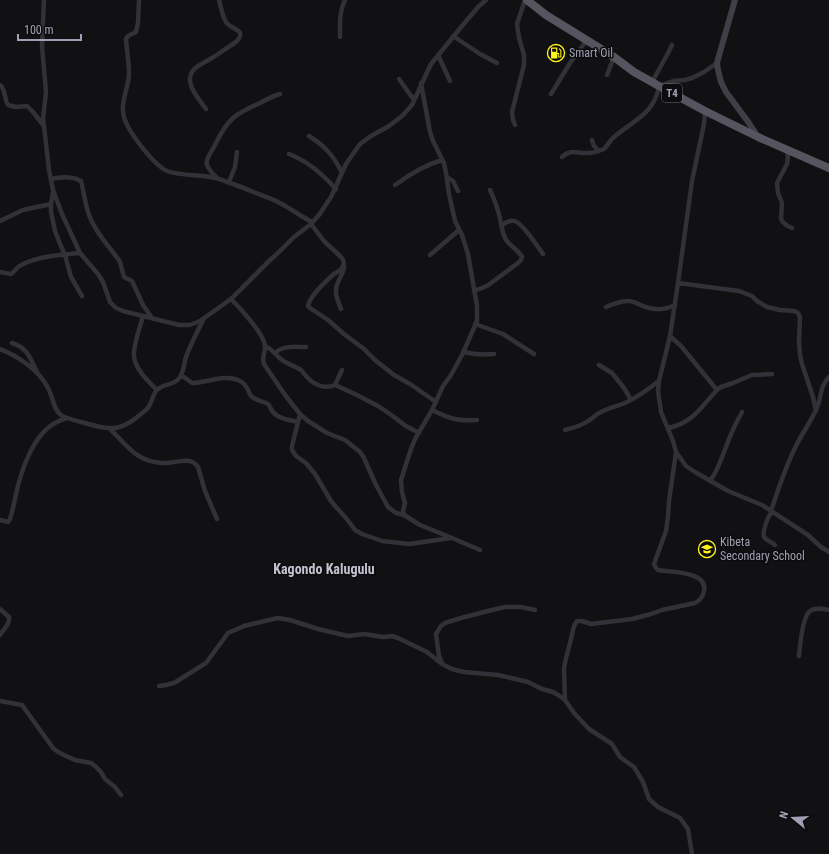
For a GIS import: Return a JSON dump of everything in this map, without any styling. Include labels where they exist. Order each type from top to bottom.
[{"type":"highway","name":"T4","points":[[527,0],[546,15],[655,84],[758,137],[829,168]]},
{"type":"main road","points":[[733,1],[717,63],[718,74],[723,87],[750,123],[758,137]]},
{"type":"street","points":[[44,0],[42,46],[46,92],[43,119],[53,190],[62,214],[80,253],[98,274],[103,282],[110,302],[116,308],[179,325],[190,325],[204,318],[231,299],[294,237],[311,223],[324,208],[336,189],[346,164],[360,144],[389,126],[402,116],[412,105],[427,70],[453,36],[486,0]]},
{"type":"street","points":[[139,0],[136,32],[128,36],[126,39],[128,75],[123,110],[128,128],[153,160],[167,171],[206,176],[229,182],[278,202],[311,223],[324,241],[343,260],[344,270],[337,283],[335,293],[341,309]]},
{"type":"street","points":[[206,109],[192,88],[190,78],[197,66],[236,42],[239,39],[240,34],[239,31],[227,24],[225,21],[219,0]]},
{"type":"street","points":[[340,37],[340,13],[345,0]]},
{"type":"street","points":[[514,124],[512,112],[524,65],[524,55],[517,24],[527,0]]},
{"type":"street","points":[[453,36],[480,54],[497,63]]},
{"type":"street","points":[[551,94],[570,63],[586,41]]},
{"type":"street","points":[[562,157],[569,152],[576,151],[588,153],[606,148],[612,138],[648,111],[658,94],[655,84],[672,45]]},
{"type":"street","points":[[438,56],[450,81]]},
{"type":"street","points":[[607,76],[614,57]]},
{"type":"street","points":[[655,84],[692,78],[717,63]]},
{"type":"street","points":[[399,79],[414,100]]},
{"type":"street","points":[[404,515],[403,511],[405,502],[401,480],[411,449],[444,386],[464,352],[477,320],[468,254],[456,221],[442,160],[430,132],[421,83]]},
{"type":"street","points":[[0,84],[4,88],[6,103],[8,105],[16,107],[27,106],[34,112],[44,126]]},
{"type":"street","points":[[218,179],[208,168],[207,162],[208,156],[226,125],[239,112],[272,96],[280,94]]},
{"type":"street","points":[[705,111],[704,124],[692,181],[670,336],[659,381],[658,391],[661,412],[676,452],[682,461],[690,468],[728,491],[757,502],[808,535],[829,552]]},
{"type":"street","points":[[309,136],[324,146],[337,162],[342,173]]},
{"type":"street","points":[[592,140],[594,146],[599,150]]},
{"type":"street","points":[[787,150],[787,164],[777,183],[777,188],[782,203],[782,221],[792,228]]},
{"type":"street","points":[[229,182],[235,167],[237,152]]},
{"type":"street","points":[[289,154],[313,167],[336,189]]},
{"type":"street","points":[[395,185],[418,170],[442,160]]},
{"type":"street","points":[[447,177],[453,181],[458,191]]},
{"type":"street","points":[[51,179],[75,178],[81,181],[89,217],[106,244],[118,259],[124,277],[132,281],[143,305],[152,318]]},
{"type":"street","points":[[53,190],[51,212],[55,231],[65,255],[71,277],[82,296]]},
{"type":"street","points":[[474,291],[487,286],[521,260],[522,257],[506,239],[498,210],[490,190]]},
{"type":"street","points":[[0,221],[23,210],[51,204]]},
{"type":"street","points":[[502,225],[511,221],[519,224],[543,254]]},
{"type":"street","points":[[430,255],[459,230]]},
{"type":"street","points":[[0,272],[12,274],[17,268],[39,259],[80,253]]},
{"type":"street","points":[[344,264],[342,268],[334,274],[318,291],[308,306],[328,320],[394,375],[436,402]]},
{"type":"street","points":[[678,283],[739,292],[752,296],[767,307],[780,310],[794,310],[798,313],[800,317],[800,355],[816,411]]},
{"type":"street","points":[[231,299],[247,316],[264,342],[264,364],[284,395],[300,414],[317,428],[327,434],[344,440],[360,452],[388,507],[396,513],[404,515],[420,525],[480,550]]},
{"type":"street","points":[[606,307],[620,302],[629,301],[659,310],[675,305]]},
{"type":"street","points":[[143,316],[134,357],[142,374],[157,390]]},
{"type":"street","points":[[12,343],[21,347],[29,355],[38,373],[49,389],[61,415],[66,418],[114,428],[124,426],[142,414],[150,405],[157,390],[178,380],[186,357],[204,318]]},
{"type":"street","points":[[475,324],[503,334],[534,354]]},
{"type":"street","points":[[670,336],[681,346],[717,390]]},
{"type":"street","points":[[265,346],[281,359],[302,371],[308,379],[313,382],[328,387],[335,385],[354,394],[378,406],[406,426],[419,433]]},
{"type":"street","points":[[275,353],[284,348],[306,347]]},
{"type":"street","points":[[0,349],[12,354],[38,373]]},
{"type":"street","points":[[464,352],[482,356],[494,354]]},
{"type":"street","points":[[599,365],[612,373],[631,400]]},
{"type":"street","points":[[335,385],[342,370]]},
{"type":"street","points":[[668,428],[692,418],[721,387],[752,375],[772,374]]},
{"type":"street","points":[[181,375],[192,383],[221,378],[232,378],[238,380],[245,385],[255,399],[268,405],[273,413],[286,420],[298,422]]},
{"type":"street","points":[[776,545],[764,536],[766,521],[790,458],[820,403],[824,382],[829,377]]},
{"type":"street","points":[[565,430],[582,425],[600,412],[631,400],[642,394],[659,381]]},
{"type":"street","points":[[432,410],[451,418],[477,420]]},
{"type":"street","points":[[710,481],[715,475],[728,441],[742,412]]},
{"type":"street","points":[[300,414],[292,450],[296,456],[312,470],[331,501],[355,530],[382,541],[401,544],[422,543],[452,538]]},
{"type":"street","points":[[0,520],[8,522],[10,518],[20,480],[33,447],[50,426],[66,418]]},
{"type":"street","points":[[109,428],[135,455],[142,458],[163,464],[185,461],[190,461],[196,464],[205,491],[217,519]]},
{"type":"street","points":[[565,700],[564,668],[574,626],[577,621],[591,624],[632,619],[662,610],[695,603],[699,601],[703,595],[704,586],[698,578],[684,573],[658,570],[654,566],[666,531],[676,452]]},
{"type":"street","points":[[442,664],[439,656],[436,634],[440,626],[445,623],[505,607],[521,607],[535,610]]},
{"type":"street","points":[[798,656],[803,625],[810,610],[820,608],[829,610]]},
{"type":"street","points":[[0,609],[9,617],[9,620],[7,626],[0,635]]},
{"type":"street","points":[[159,686],[174,683],[206,663],[228,633],[244,626],[278,618],[348,636],[364,634],[383,637],[392,636],[428,652],[442,664],[452,669],[464,672],[492,674],[528,682],[542,689],[553,692],[565,700],[574,713],[589,729],[609,741],[614,746],[620,757],[634,767],[643,782],[649,799],[658,807],[680,818],[688,829],[692,854]]},
{"type":"street","points":[[0,701],[22,706],[53,748],[75,760],[95,766],[105,779],[121,794]]},
{"type":"place","name":"Smart Oil","points":[[556,53]]},
{"type":"place","name":"Kibeta Secondary School","points":[[707,549]]},
{"type":"district","name":"Kagondo Kalugulu","points":[[324,569]]}]
